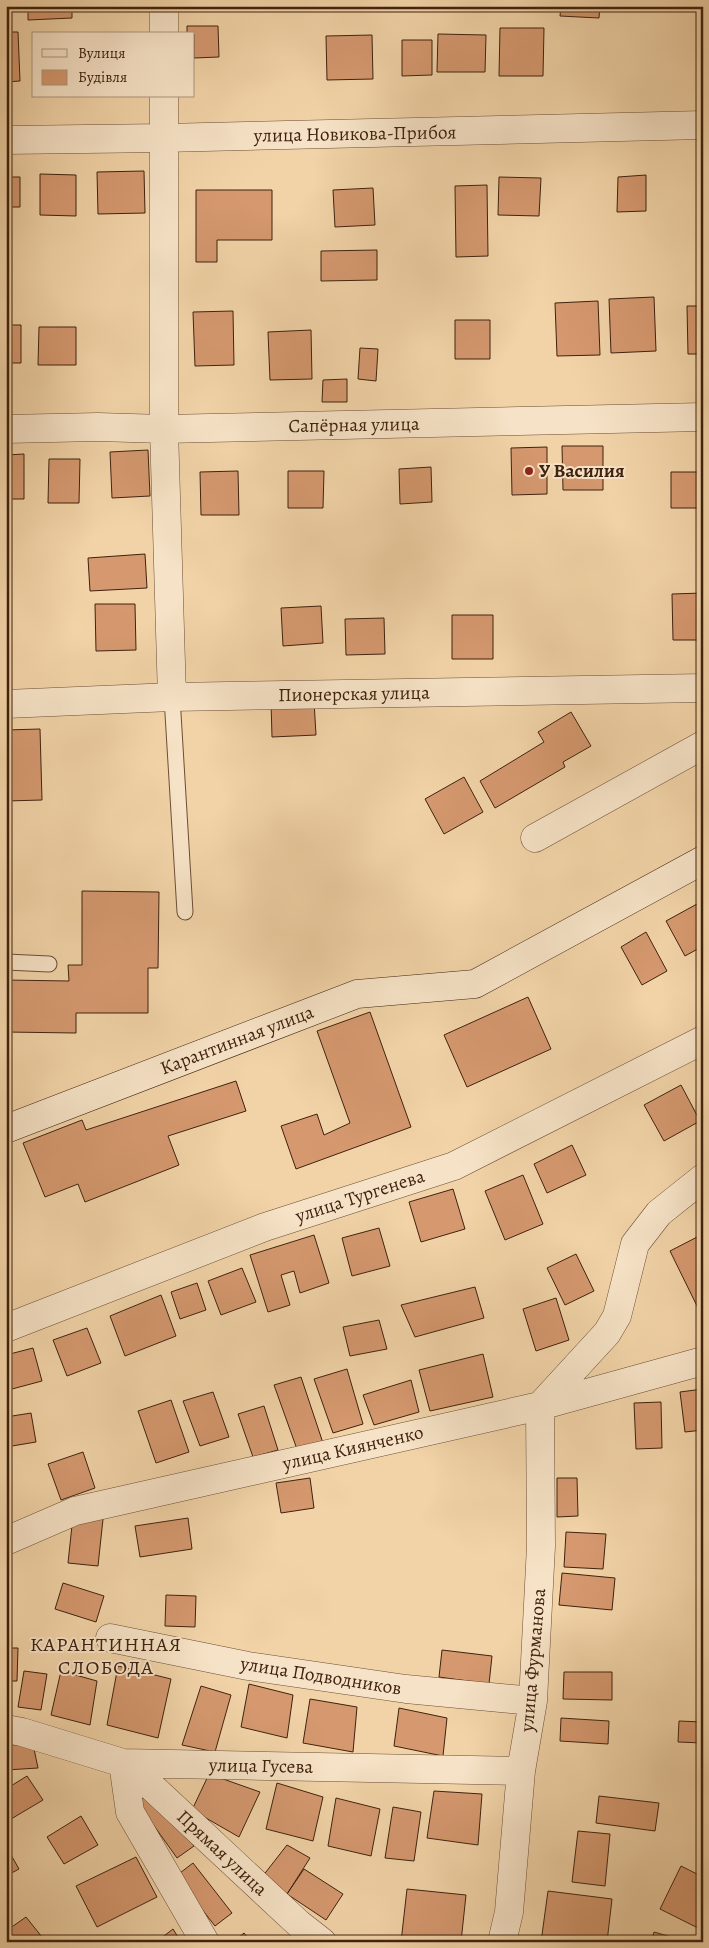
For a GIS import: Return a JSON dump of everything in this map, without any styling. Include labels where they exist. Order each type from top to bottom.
[{"type":"street","points":[[164,6],[164,32]]},
{"type":"street","points":[[164,98],[164,430],[172,697]]},
{"type":"street","name":"улица Новикова-Прибоя","points":[[6,140],[703,125]]},
{"type":"street","name":"Сапёрная улица","points":[[6,429],[98,428],[164,430],[703,417]]},
{"type":"street","name":"Пионерская улица","points":[[6,704],[172,697],[703,688]]},
{"type":"street","points":[[535,838],[703,744]]},
{"type":"street","name":"Карантинная улица","points":[[6,1129],[357,994],[475,984],[703,860]]},
{"type":"street","name":"улица Тургенева","points":[[6,1328],[265,1227],[454,1166],[703,1040]]},
{"type":"street","points":[[540,1406],[606,1333],[617,1316],[635,1244],[659,1213],[703,1178]]},
{"type":"street","name":"улица Киянченко","points":[[6,1541],[75,1511],[540,1406],[703,1361]]},
{"type":"street","name":"улица Фурманова","points":[[502,1942],[509,1912],[521,1771],[533,1701],[541,1546],[540,1406]]},
{"type":"street","name":"улица Подводников","points":[[110,1638],[258,1668],[406,1690],[533,1701]]},
{"type":"street","name":"улица Гусева","points":[[6,1729],[22,1732],[123,1763],[521,1771]]},
{"type":"street","points":[[123,1763],[130,1812],[205,1942]]},
{"type":"street","name":"Прямая улица","points":[[123,1763],[160,1795],[298,1924],[322,1942]]},
{"type":"lane","points":[[172,697],[185,912]]},
{"type":"lane","points":[[6,962],[49,964]]},
{"type":"building","points":[[28,6],[72,6],[72,18],[28,20]]},
{"type":"building","points":[[561,6],[600,6],[599,18],[560,16]]},
{"type":"building","points":[[187,26],[218,26],[219,57],[195,58],[195,32],[187,32]]},
{"type":"building","points":[[500,28],[544,28],[543,76],[499,76]]},
{"type":"building","points":[[6,32],[18,32],[20,81],[6,82]]},
{"type":"building","points":[[438,34],[486,35],[485,72],[437,72]]},
{"type":"building","points":[[372,35],[373,79],[327,80],[326,36]]},
{"type":"building","points":[[402,40],[432,40],[432,75],[402,76]]},
{"type":"building","points":[[144,171],[145,213],[98,214],[97,172]]},
{"type":"building","points":[[40,174],[76,175],[76,216],[40,215]]},
{"type":"building","points":[[646,175],[646,211],[617,212],[618,177]]},
{"type":"building","points":[[6,177],[20,177],[20,207],[6,207]]},
{"type":"building","points":[[499,177],[541,178],[539,216],[498,215]]},
{"type":"building","points":[[487,185],[488,256],[456,257],[455,186]]},
{"type":"building","points":[[373,188],[375,225],[335,227],[333,190]]},
{"type":"building","points":[[196,190],[272,190],[272,240],[217,240],[217,262],[196,262]]},
{"type":"building","points":[[377,250],[377,280],[321,281],[321,251]]},
{"type":"building","points":[[654,297],[656,351],[611,353],[609,299]]},
{"type":"building","points":[[598,301],[600,355],[557,356],[555,303]]},
{"type":"building","points":[[687,306],[703,306],[703,354],[688,354]]},
{"type":"building","points":[[233,311],[234,365],[195,366],[193,312]]},
{"type":"building","points":[[455,320],[490,320],[490,359],[455,359]]},
{"type":"building","points":[[6,325],[21,325],[21,363],[6,363]]},
{"type":"building","points":[[39,327],[76,327],[76,365],[38,365]]},
{"type":"building","points":[[311,330],[312,379],[270,380],[268,332]]},
{"type":"building","points":[[360,348],[378,349],[376,381],[358,379]]},
{"type":"building","points":[[347,379],[347,402],[322,402],[323,380]]},
{"type":"building","points":[[562,446],[603,446],[603,490],[563,490]]},
{"type":"building","name":"У Василия","points":[[547,447],[547,494],[512,495],[511,448]]},
{"type":"building","points":[[148,450],[150,496],[112,498],[110,452]]},
{"type":"building","points":[[24,454],[24,499],[6,499],[6,455]]},
{"type":"building","points":[[49,459],[80,459],[79,503],[48,503]]},
{"type":"building","points":[[431,467],[432,502],[400,504],[399,469]]},
{"type":"building","points":[[238,471],[239,515],[201,515],[200,472]]},
{"type":"building","points":[[288,471],[324,471],[323,508],[288,508]]},
{"type":"building","points":[[671,472],[703,472],[703,508],[671,508]]},
{"type":"building","points":[[145,554],[147,588],[90,591],[88,558]]},
{"type":"building","points":[[703,593],[703,640],[673,640],[672,594]]},
{"type":"building","points":[[95,604],[135,604],[136,650],[96,651]]},
{"type":"building","points":[[321,606],[323,643],[283,646],[281,608]]},
{"type":"building","points":[[452,615],[493,615],[493,659],[452,659]]},
{"type":"building","points":[[384,618],[385,654],[346,655],[345,619]]},
{"type":"building","points":[[314,701],[316,735],[272,737],[271,702]]},
{"type":"building","points":[[571,712],[591,746],[563,762],[565,767],[495,808],[480,781],[544,742],[538,732]]},
{"type":"building","points":[[40,729],[42,800],[6,801],[6,730]]},
{"type":"building","points":[[464,777],[483,812],[444,834],[425,799]]},
{"type":"building","points":[[82,891],[159,892],[158,968],[148,968],[148,1013],[76,1013],[76,1033],[6,1032],[6,980],[69,981],[68,965],[82,965]]},
{"type":"building","points":[[697,904],[703,914],[703,946],[685,956],[666,921]]},
{"type":"building","points":[[646,932],[667,971],[642,985],[621,947]]},
{"type":"building","points":[[528,997],[551,1049],[467,1087],[444,1035]]},
{"type":"building","points":[[370,1012],[411,1127],[296,1169],[281,1126],[317,1114],[324,1135],[350,1123],[317,1031]]},
{"type":"building","points":[[236,1081],[246,1111],[168,1136],[179,1165],[85,1202],[78,1184],[45,1197],[23,1143],[82,1120],[86,1130]]},
{"type":"building","points":[[681,1085],[700,1121],[664,1141],[644,1105]]},
{"type":"building","points":[[572,1145],[586,1175],[547,1193],[534,1164]]},
{"type":"building","points":[[523,1175],[543,1224],[505,1240],[485,1191]]},
{"type":"building","points":[[453,1189],[465,1229],[421,1242],[409,1202]]},
{"type":"building","points":[[379,1228],[390,1266],[352,1276],[342,1238]]},
{"type":"building","points":[[703,1234],[703,1306],[698,1308],[670,1251]]},
{"type":"building","points":[[314,1235],[329,1283],[300,1293],[294,1271],[281,1275],[290,1305],[268,1312],[250,1255]]},
{"type":"building","points":[[576,1254],[594,1291],[565,1305],[547,1268]]},
{"type":"building","points":[[242,1268],[256,1302],[221,1315],[208,1281]]},
{"type":"building","points":[[197,1283],[206,1310],[180,1319],[171,1292]]},
{"type":"building","points":[[475,1287],[484,1318],[415,1337],[401,1305]]},
{"type":"building","points":[[161,1295],[176,1336],[125,1356],[110,1316]]},
{"type":"building","points":[[556,1298],[569,1340],[536,1351],[523,1309]]},
{"type":"building","points":[[379,1320],[387,1349],[350,1356],[343,1327]]},
{"type":"building","points":[[87,1328],[101,1363],[67,1376],[53,1340]]},
{"type":"building","points":[[33,1348],[42,1381],[12,1389],[6,1370],[6,1355]]},
{"type":"building","points":[[483,1354],[493,1397],[430,1411],[419,1370]]},
{"type":"building","points":[[347,1369],[363,1424],[333,1433],[314,1379]]},
{"type":"building","points":[[301,1377],[323,1443],[298,1452],[274,1385]]},
{"type":"building","points":[[411,1380],[419,1412],[374,1425],[363,1395]]},
{"type":"building","points":[[703,1389],[703,1430],[685,1432],[680,1392]]},
{"type":"building","points":[[213,1392],[229,1437],[200,1446],[183,1401]]},
{"type":"building","points":[[171,1400],[189,1452],[156,1463],[138,1411]]},
{"type":"building","points":[[661,1402],[662,1448],[636,1449],[634,1403]]},
{"type":"building","points":[[264,1406],[278,1450],[253,1457],[238,1414]]},
{"type":"building","points":[[31,1413],[36,1442],[6,1447],[6,1417]]},
{"type":"building","points":[[83,1452],[95,1488],[61,1500],[48,1464]]},
{"type":"building","points":[[310,1478],[314,1508],[281,1513],[276,1483]]},
{"type":"building","points":[[557,1478],[577,1478],[578,1516],[557,1517]]},
{"type":"building","points":[[73,1516],[103,1519],[98,1566],[68,1563]]},
{"type":"building","points":[[188,1518],[192,1549],[140,1557],[135,1526]]},
{"type":"building","points":[[566,1532],[606,1534],[603,1569],[564,1567]]},
{"type":"building","points":[[562,1573],[615,1578],[612,1610],[559,1605]]},
{"type":"building","points":[[63,1583],[104,1596],[96,1622],[55,1609]]},
{"type":"building","points":[[166,1595],[196,1596],[195,1627],[165,1626]]},
{"type":"building","points":[[6,1648],[18,1648],[17,1681],[6,1681]]},
{"type":"building","points":[[442,1650],[492,1656],[489,1684],[439,1677]]},
{"type":"building","points":[[118,1666],[171,1679],[158,1738],[107,1725]]},
{"type":"building","points":[[24,1671],[47,1674],[41,1710],[18,1707]]},
{"type":"building","points":[[61,1671],[97,1681],[90,1725],[51,1715]]},
{"type":"building","points":[[564,1672],[612,1672],[612,1700],[563,1699]]},
{"type":"building","points":[[249,1684],[293,1695],[287,1738],[241,1727]]},
{"type":"building","points":[[201,1686],[231,1695],[215,1752],[182,1745]]},
{"type":"building","points":[[310,1699],[357,1707],[353,1752],[303,1743]]},
{"type":"building","points":[[399,1708],[447,1718],[443,1756],[394,1746]]},
{"type":"building","points":[[561,1718],[609,1721],[608,1744],[560,1741]]},
{"type":"building","points":[[679,1721],[703,1722],[703,1743],[678,1742]]},
{"type":"building","points":[[33,1744],[38,1768],[6,1770],[6,1745]]},
{"type":"building","points":[[209,1774],[260,1792],[239,1837],[192,1810]]},
{"type":"building","points":[[27,1776],[43,1800],[6,1822],[6,1789]]},
{"type":"building","points":[[277,1783],[323,1797],[313,1841],[266,1829]]},
{"type":"building","points":[[154,1791],[194,1846],[177,1858],[137,1802]]},
{"type":"building","points":[[434,1791],[482,1794],[478,1845],[427,1838]]},
{"type":"building","points":[[599,1796],[659,1803],[655,1831],[596,1823]]},
{"type":"building","points":[[336,1798],[380,1809],[371,1856],[328,1846]]},
{"type":"building","points":[[393,1807],[421,1812],[414,1861],[385,1858]]},
{"type":"building","points":[[81,1816],[98,1845],[64,1864],[47,1837]]},
{"type":"building","points":[[578,1831],[610,1834],[605,1886],[572,1882]]},
{"type":"building","points":[[287,1845],[310,1858],[287,1894],[262,1877]]},
{"type":"building","points":[[6,1846],[19,1869],[6,1876]]},
{"type":"building","points":[[136,1857],[157,1897],[97,1927],[76,1886]]},
{"type":"building","points":[[193,1863],[232,1913],[215,1926],[176,1876]]},
{"type":"building","points":[[681,1866],[703,1877],[702,1930],[660,1909]]},
{"type":"building","points":[[304,1869],[343,1894],[326,1920],[287,1894]]},
{"type":"building","points":[[407,1889],[466,1895],[461,1942],[401,1942]]},
{"type":"building","points":[[548,1891],[612,1899],[607,1942],[541,1942]]},
{"type":"building","points":[[26,1917],[46,1942],[6,1942],[6,1931]]},
{"type":"building","points":[[173,1929],[181,1942],[156,1942]]},
{"type":"building","points":[[654,1932],[682,1940],[682,1942],[651,1942]]},
{"type":"building","points":[[244,1933],[251,1942],[233,1942]]},
{"type":"place","name":"У Василия","points":[[529,471]]},
{"type":"district","name":"КАРАНТИННАЯ СЛОБОДА","points":[[106,1656]]}]
